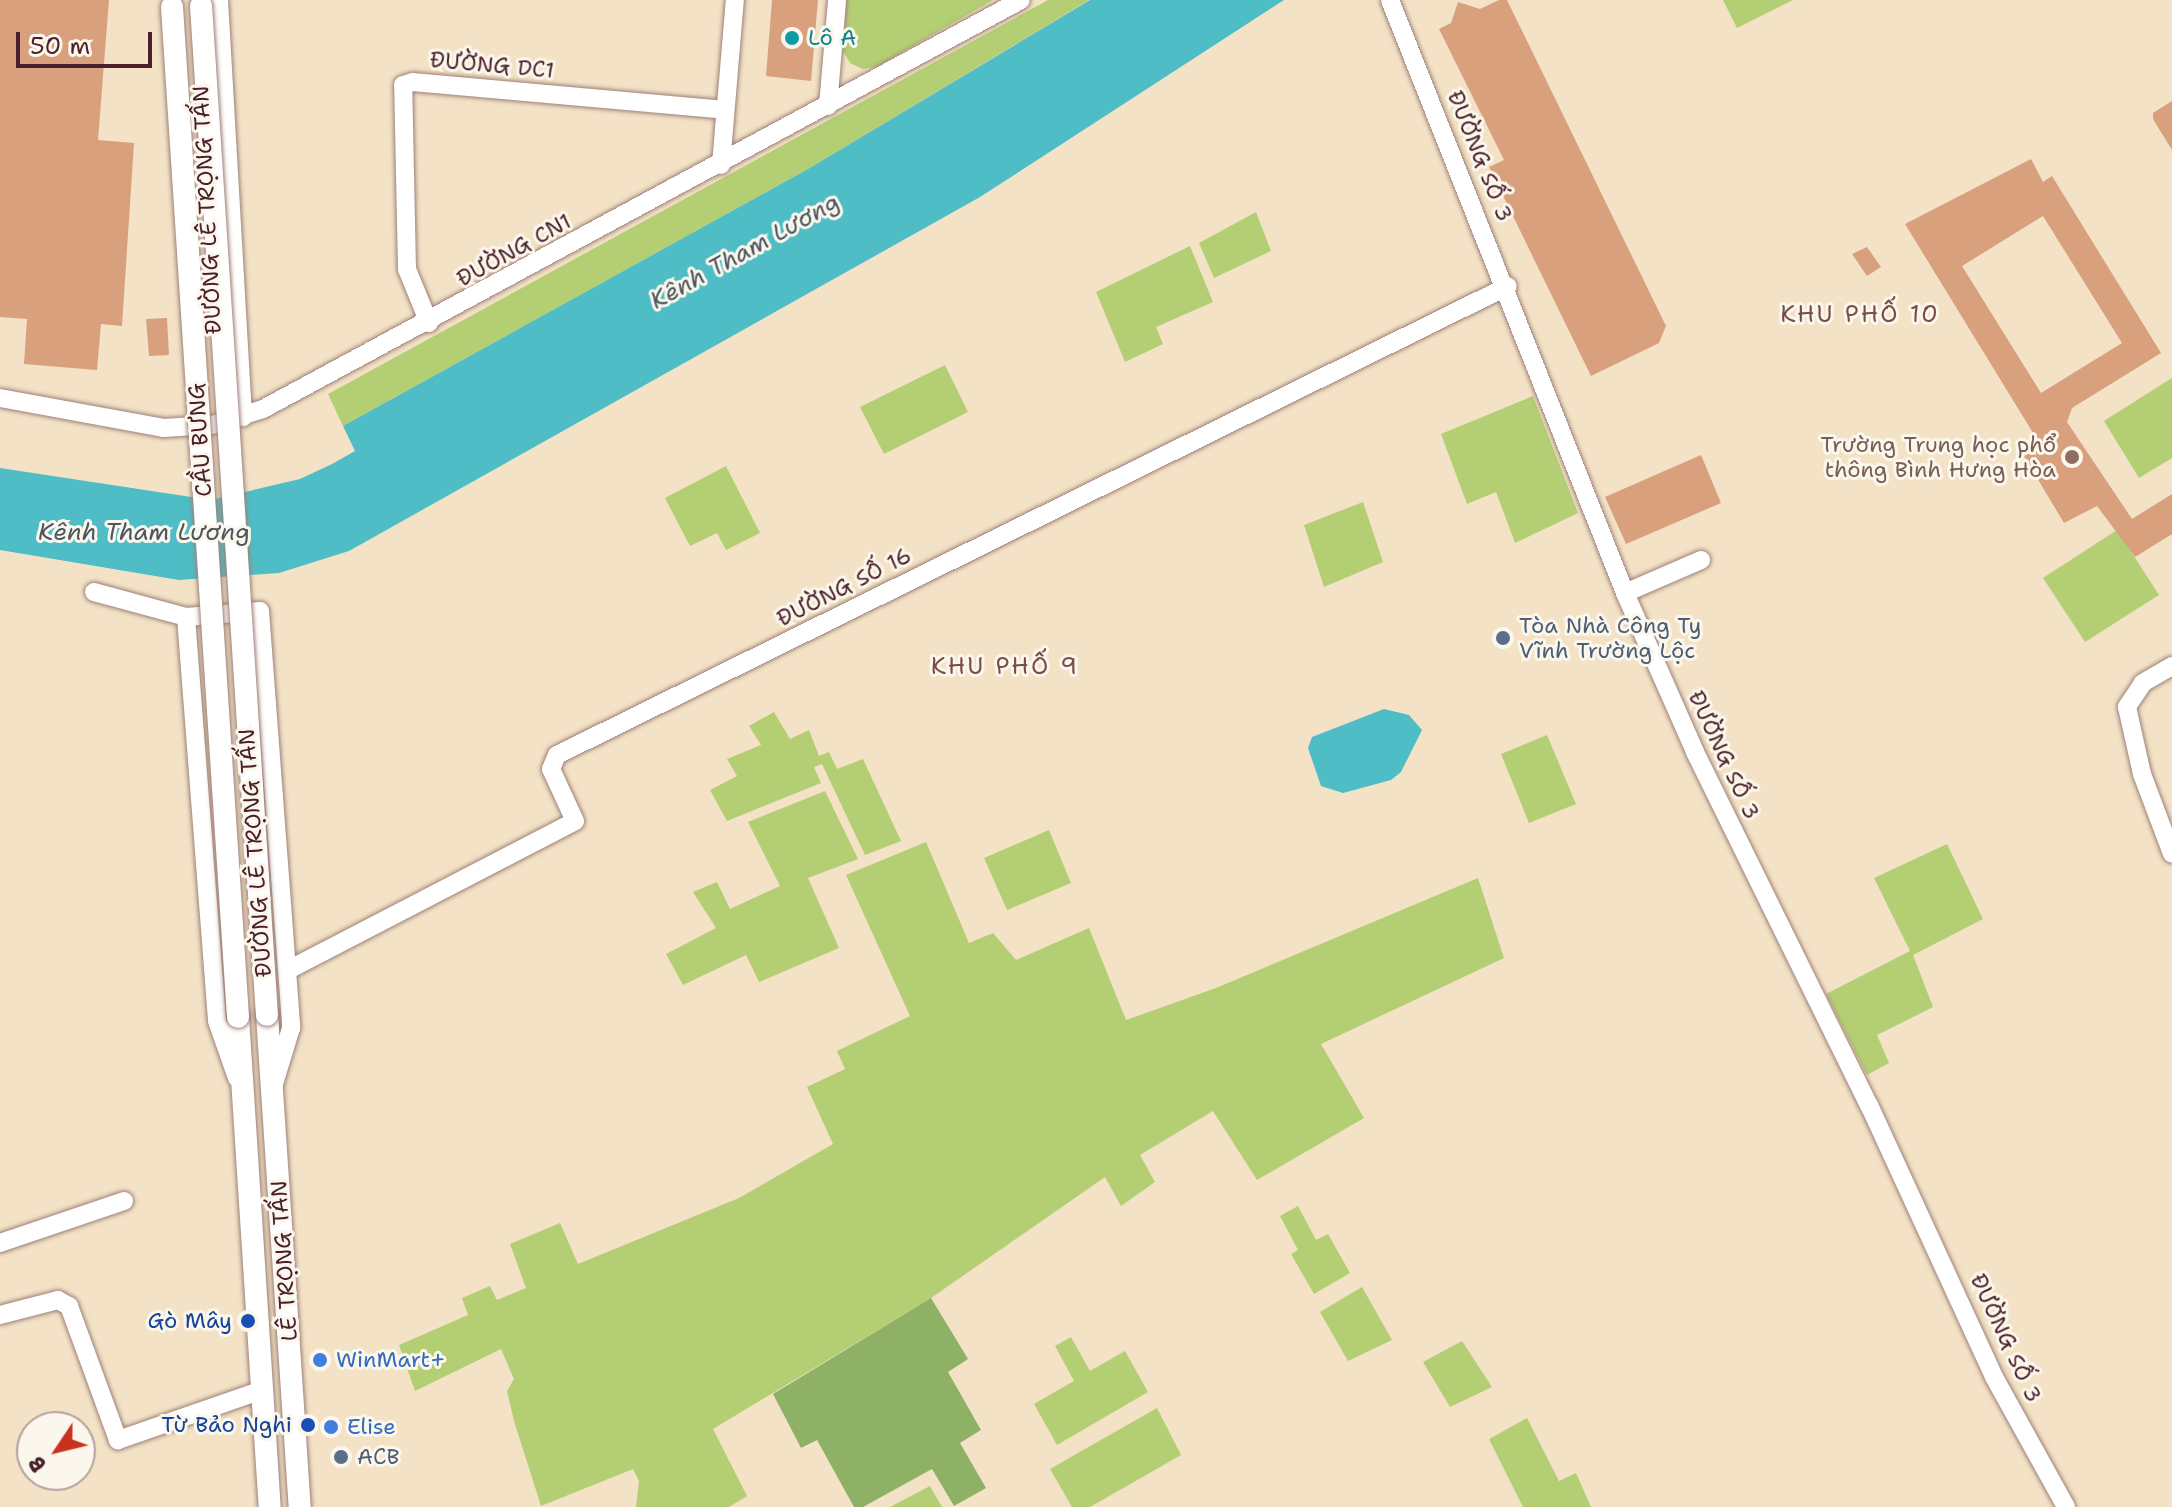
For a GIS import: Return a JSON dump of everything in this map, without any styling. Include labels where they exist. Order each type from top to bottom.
[{"type":"main road","name":"CẦU BƯNG","points":[[207,2],[267,1015]]},
{"type":"main road","name":"CẦU BƯNG","points":[[172,3],[238,1017]]},
{"type":"main road","name":"LÊ TRỌNG TẤN","points":[[267,1015],[300,1507]]},
{"type":"main road","name":"LÊ TRỌNG TẤN","points":[[238,1017],[270,1507]]},
{"type":"main road","points":[[259,1333],[289,1324]]},
{"type":"street","points":[[721,165],[731,0]]},
{"type":"street","points":[[828,106],[837,0]]},
{"type":"street","name":"ĐƯỜNG CN1","points":[[0,398],[163,428],[197,428],[243,417],[290,398],[1021,0]]},
{"type":"street","name":"ĐƯỜNG SỐ 3","points":[[1390,0],[1508,286],[1625,593],[1699,761],[1942,1256],[1994,1377],[2066,1507]]},
{"type":"street","name":"ĐƯỜNG LÊ TRỌNG TẤN","points":[[207,2],[243,417]]},
{"type":"street","name":"ĐƯỜNG DC1","points":[[429,323],[407,269],[403,85],[413,82],[725,110]]},
{"type":"street","name":"ĐƯỜNG SỐ 16","points":[[288,970],[575,821],[551,769],[557,755],[1508,286]]},
{"type":"street","points":[[1625,593],[1701,560]]},
{"type":"street","points":[[94,592],[186,617],[217,1021],[242,1092]]},
{"type":"street","name":"ĐƯỜNG LÊ TRỌNG TẤN","points":[[186,617],[260,611],[291,1028],[272,1090]]},
{"type":"street","points":[[2172,666],[2136,690],[2127,717],[2172,854]]},
{"type":"street","points":[[0,1243],[54,1229],[124,1201]]},
{"type":"street","points":[[0,1315],[58,1300],[69,1306],[118,1440],[262,1390]]},
{"type":"green space","points":[[846,0],[993,0],[878,66],[863,69],[850,63],[843,51]]},
{"type":"green space","points":[[1048,0],[1089,0],[808,169],[343,426],[328,394]]},
{"type":"green space","points":[[1723,0],[1793,0],[1737,28]]},
{"type":"green space","points":[[1256,212],[1271,251],[1214,278],[1199,243]]},
{"type":"green space","points":[[1190,246],[1213,302],[1156,327],[1163,344],[1125,362],[1096,292]]},
{"type":"green space","points":[[945,365],[968,412],[884,454],[860,407]]},
{"type":"green space","points":[[2172,378],[2172,458],[2139,478],[2104,421]]},
{"type":"green space","points":[[1533,396],[1578,513],[1515,543],[1496,492],[1467,504],[1441,434]]},
{"type":"green space","points":[[726,466],[760,533],[726,550],[717,533],[690,546],[665,498]]},
{"type":"green space","points":[[1363,502],[1383,562],[1324,587],[1304,525]]},
{"type":"green space","points":[[2117,530],[2159,595],[2085,642],[2043,578]]},
{"type":"green space","points":[[774,712],[790,739],[809,730],[819,756],[829,752],[837,769],[863,759],[901,841],[865,855],[822,764],[814,767],[821,783],[727,821],[710,790],[737,776],[727,759],[761,745],[749,726]]},
{"type":"green space","points":[[1547,735],[1576,804],[1529,823],[1501,754]]},
{"type":"green space","points":[[825,791],[858,859],[808,878],[839,948],[759,982],[746,955],[683,985],[666,954],[716,928],[693,892],[717,882],[730,909],[780,886],[748,822]]},
{"type":"green space","points":[[1049,830],[1071,883],[1007,910],[984,858]]},
{"type":"green space","points":[[926,842],[969,943],[993,933],[1016,960],[1089,928],[1126,1020],[1216,988],[1478,878],[1504,958],[1321,1044],[1364,1118],[1257,1180],[1213,1111],[1140,1155],[1155,1182],[1121,1206],[1105,1177],[931,1298],[713,1429],[747,1496],[729,1507],[636,1507],[639,1481],[633,1469],[541,1506],[507,1391],[514,1379],[501,1349],[415,1391],[399,1345],[468,1315],[462,1298],[490,1286],[497,1300],[526,1288],[510,1244],[560,1223],[578,1264],[739,1198],[833,1144],[807,1087],[845,1069],[837,1051],[910,1016],[846,875]]},
{"type":"green space","points":[[1947,844],[1983,919],[1913,955],[1933,1007],[1877,1035],[1889,1063],[1867,1075],[1826,994],[1910,951],[1874,878]]},
{"type":"green space","points":[[1298,1206],[1316,1240],[1328,1234],[1350,1273],[1314,1294],[1291,1254],[1298,1250],[1280,1216]]},
{"type":"green space","points":[[1362,1287],[1392,1340],[1348,1361],[1320,1312]]},
{"type":"green space","points":[[931,1298],[968,1359],[948,1372],[981,1430],[960,1443],[986,1488],[954,1506],[932,1469],[863,1507],[854,1507],[817,1440],[801,1448],[773,1394]]},
{"type":"green space","points":[[1071,1337],[1090,1371],[1125,1351],[1148,1392],[1057,1445],[1034,1404],[1074,1381],[1055,1346]]},
{"type":"green space","points":[[1462,1341],[1492,1387],[1450,1407],[1423,1362]]},
{"type":"green space","points":[[1157,1408],[1181,1455],[1090,1507],[1072,1507],[1050,1469]]},
{"type":"green space","points":[[1527,1418],[1559,1481],[1576,1473],[1591,1507],[1523,1507],[1489,1439]]},
{"type":"green space","points":[[930,1486],[942,1507],[890,1507]]},
{"type":"water","name":"Kênh Tham Lương","points":[[1090,0],[1284,0],[980,197],[349,551],[279,573],[179,580],[0,550],[0,468],[211,500],[300,479],[355,451],[343,426],[808,169]]},
{"type":"water","points":[[1384,709],[1409,715],[1422,730],[1401,772],[1391,780],[1343,793],[1321,786],[1308,748],[1312,737]]},
{"type":"building","points":[[0,0],[109,0],[98,140],[134,143],[122,326],[101,324],[97,370],[24,364],[27,319],[0,317]]},
{"type":"building","name":"Lô A","points":[[772,0],[818,0],[811,81],[766,76]]},
{"type":"building","points":[[1499,0],[1507,0],[1666,326],[1659,343],[1591,376],[1489,167],[1504,160],[1439,29],[1451,23],[1458,2],[1480,9]]},
{"type":"building","points":[[2172,101],[2172,150],[2153,119],[2153,113]]},
{"type":"building","points":[[2031,159],[2043,182],[2052,176],[2161,353],[2072,408],[2067,422],[2132,519],[2172,494],[2172,534],[2135,557],[2097,506],[2064,523],[2024,456],[2041,446],[1905,224]],"holes":[[[2043,216],[2122,343],[2041,393],[1962,266]]]},
{"type":"building","points":[[1867,247],[1881,267],[1867,276],[1852,254]]},
{"type":"building","points":[[167,318],[169,355],[149,356],[146,319]]},
{"type":"building","points":[[1701,455],[1721,503],[1626,544],[1605,497]]},
{"type":"place","name":"Lô A","points":[[792,38]]},
{"type":"place","name":"Trường Trung học phổ thông Bình Hưng Hòa","points":[[2072,457]]},
{"type":"place","name":"Tòa Nhà Công Ty Vĩnh Trường Lộc","points":[[1503,638]]},
{"type":"place","name":"Gò Mây","points":[[248,1321]]},
{"type":"place","name":"WinMart+","points":[[320,1360]]},
{"type":"place","name":"Từ Bảo Nghi","points":[[308,1425]]},
{"type":"place","name":"Elise","points":[[331,1427]]},
{"type":"place","name":"ACB","points":[[341,1457]]},
{"type":"district","name":"KHU PHỐ 10","points":[[1860,315]]},
{"type":"district","name":"KHU PHỐ 9","points":[[1005,667]]}]
